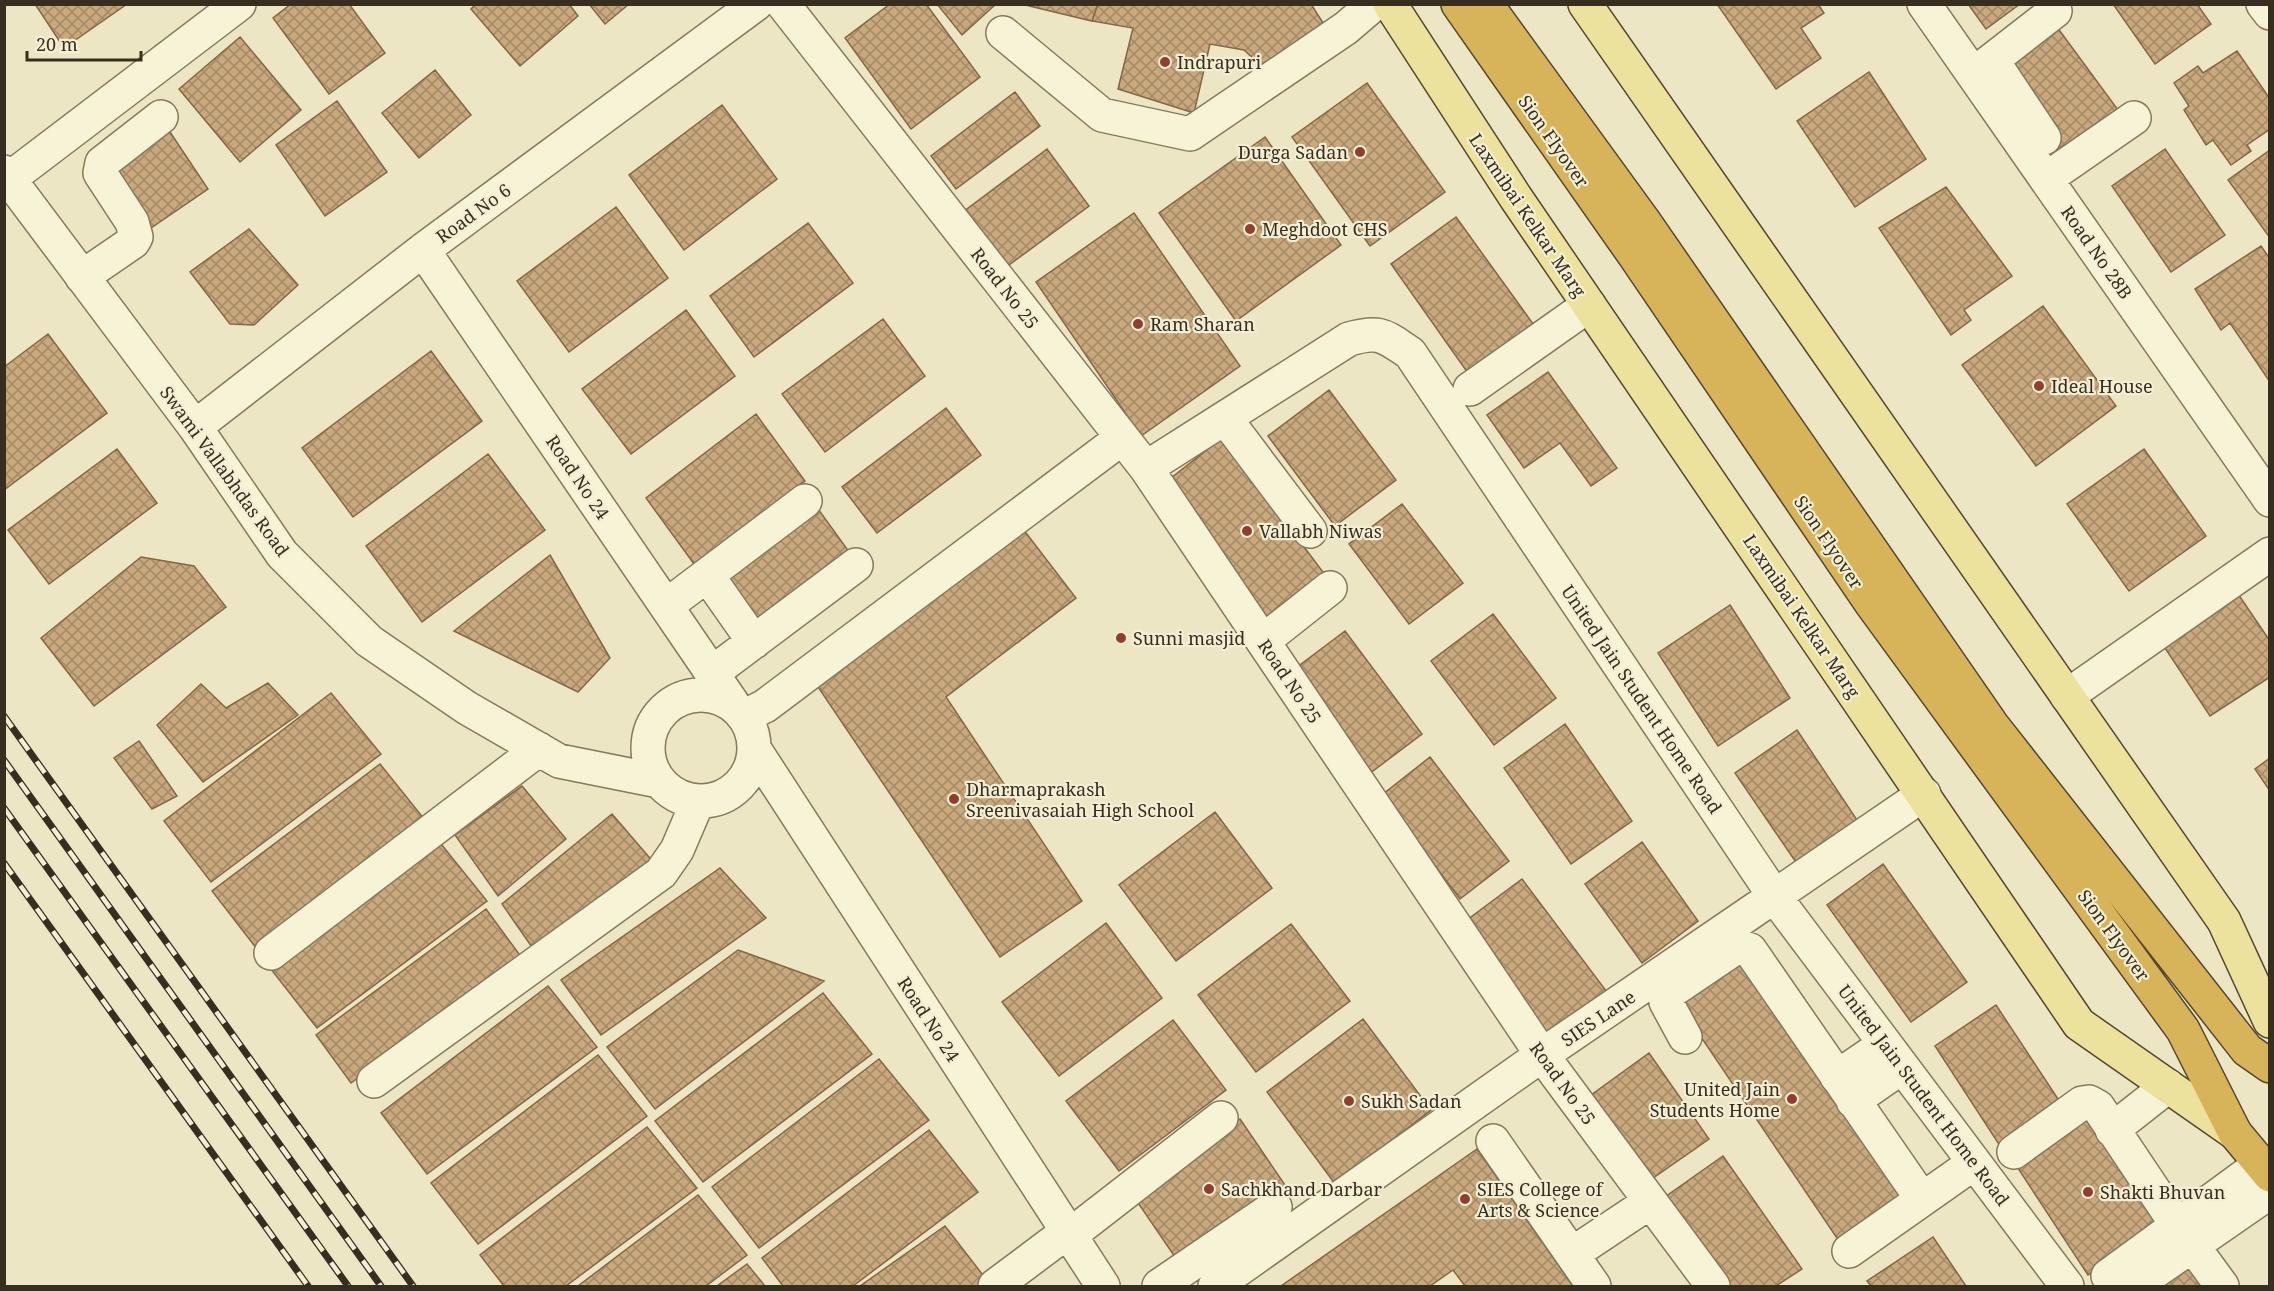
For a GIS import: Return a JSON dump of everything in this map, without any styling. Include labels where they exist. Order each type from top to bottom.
[{"type":"highway","name":"Sion Flyover","points":[[1458,4],[1635,256],[1871,603],[2183,1030],[2206,1075],[2259,1159]]},
{"type":"highway","name":"Sion Flyover","points":[[1486,4],[1650,229],[1992,725],[2258,1058]]},
{"type":"main road","name":"Laxmibai Kelkar Marg","points":[[1390,4],[1516,198],[2079,1024],[2168,1086],[2259,1159]]},
{"type":"main road","points":[[1585,4],[2224,921],[2270,1021]]},
{"type":"street","points":[[7,176],[85,122],[239,4]]},
{"type":"street","name":"Road No 6","points":[[195,427],[423,250],[756,4]]},
{"type":"street","name":"Road No 25","points":[[783,4],[1146,468],[1542,1056],[1713,1287]]},
{"type":"street","points":[[1003,33],[1102,115],[1190,134],[1341,15],[1374,4]]},
{"type":"street","name":"Road No 28B","points":[[1924,4],[1982,68],[2270,500]]},
{"type":"street","points":[[2263,4],[2270,13]]},
{"type":"street","points":[[1982,68],[2055,11]]},
{"type":"street","points":[[82,276],[134,242],[136,237],[132,222],[100,173],[102,162],[161,117]]},
{"type":"street","points":[[2054,173],[2134,118]]},
{"type":"street","points":[[85,122],[111,155]]},
{"type":"street","name":"Swami Vallabhdas Road","points":[[7,176],[195,427],[282,555],[369,641],[467,708],[559,761],[659,781]]},
{"type":"street","name":"Road No 24","points":[[423,250],[739,710]]},
{"type":"street","points":[[1470,389],[1589,305]]},
{"type":"street","name":"United Jain Student Home Road","points":[[1146,468],[1349,339],[1372,333],[1389,339],[1410,353],[1775,897],[2067,1287]]},
{"type":"street","points":[[1226,418],[1311,531]]},
{"type":"street","points":[[739,710],[765,706],[1122,438]]},
{"type":"street","points":[[666,606],[805,501]]},
{"type":"street","points":[[2067,696],[2270,554]]},
{"type":"street","points":[[712,673],[856,565]]},
{"type":"street","points":[[707,575],[754,642]]},
{"type":"street","points":[[1263,641],[1330,588]]},
{"type":"street","points":[[701,694],[718,697],[739,710],[752,731],[755,750],[751,768],[742,784],[726,796],[708,802],[690,801],[673,794],[659,781],[650,765],[648,749],[650,732],[658,717],[669,704],[685,697],[701,694]]},
{"type":"street","points":[[271,953],[539,749]]},
{"type":"street","name":"Road No 24","points":[[755,750],[1103,1287]]},
{"type":"street","name":"SIES Lane","points":[[1215,1287],[1542,1056],[1924,794]]},
{"type":"street","points":[[374,1081],[661,873],[677,850],[698,801]]},
{"type":"street","points":[[1685,1036],[1666,1002],[1670,992],[1738,945],[1750,950],[1922,1199]]},
{"type":"street","points":[[1845,1089],[1893,1055]]},
{"type":"street","points":[[2112,1130],[2168,1086]]},
{"type":"street","points":[[2014,1152],[2082,1103],[2089,1102],[2098,1107],[2222,1287]]},
{"type":"street","points":[[996,1287],[1221,1118]]},
{"type":"street","points":[[1493,1141],[1594,1287]]},
{"type":"street","points":[[2121,1281],[2185,1235],[2259,1159]]},
{"type":"street","points":[[1849,1251],[1974,1163]]},
{"type":"street","points":[[1572,1254],[1650,1202]]},
{"type":"street","points":[[1159,1287],[1275,1207]]},
{"type":"building","points":[[35,4],[127,4],[64,48]]},
{"type":"building","points":[[291,4],[349,4],[385,53],[329,94],[273,18]]},
{"type":"building","points":[[476,4],[569,4],[578,16],[520,66],[471,9]]},
{"type":"building","points":[[589,4],[629,4],[605,24]]},
{"type":"building","points":[[890,4],[926,4],[980,77],[911,129],[845,38]]},
{"type":"building","points":[[890,4],[926,4],[980,77],[911,129],[845,38]]},
{"type":"building","points":[[937,4],[996,4],[962,35]]},
{"type":"building","points":[[1021,4],[1098,4],[1092,21]]},
{"type":"building","name":"Indrapuri","points":[[1098,4],[1311,4],[1332,37],[1270,74],[1244,50],[1210,44],[1194,113],[1118,89],[1133,28],[1092,21]]},
{"type":"building","points":[[1717,4],[1818,4],[1824,13],[1801,28],[1821,58],[1776,89]]},
{"type":"building","points":[[1968,4],[2020,4],[1986,29]]},
{"type":"building","points":[[2113,4],[2197,4],[2211,24],[2155,64]]},
{"type":"building","points":[[2054,23],[2121,114],[2065,154],[2000,63]]},
{"type":"building","points":[[240,37],[301,110],[240,162],[179,89]]},
{"type":"building","points":[[2237,51],[2270,99],[2270,129],[2247,145],[2251,151],[2231,165],[2213,140],[2206,145],[2184,110],[2189,106],[2174,83],[2198,66],[2203,73]]},
{"type":"building","points":[[435,70],[471,115],[419,158],[382,113]]},
{"type":"building","points":[[1869,72],[1926,159],[1855,207],[1797,121]]},
{"type":"building","name":"Durga Sadan","points":[[1367,83],[1445,192],[1370,246],[1292,137]]},
{"type":"building","points":[[1015,92],[1040,126],[956,189],[931,156]]},
{"type":"building","points":[[337,101],[387,172],[325,216],[276,145]]},
{"type":"building","points":[[722,105],[777,179],[684,250],[629,175]]},
{"type":"building","points":[[164,123],[208,189],[151,228],[107,162]]},
{"type":"building","name":"Meghdoot CHS","points":[[1265,137],[1341,245],[1236,321],[1159,213]]},
{"type":"building","points":[[1047,149],[1089,206],[1005,268],[963,212]]},
{"type":"building","points":[[2165,149],[2225,235],[2171,272],[2112,186]]},
{"type":"building","points":[[2270,150],[2270,238],[2228,180]]},
{"type":"building","points":[[1946,187],[2012,276],[1964,310],[1971,320],[1951,335],[1879,228]]},
{"type":"building","points":[[616,207],[668,278],[569,352],[517,281]]},
{"type":"building","name":"Ram Sharan","points":[[1134,213],[1240,366],[1141,436],[1036,282]]},
{"type":"building","points":[[1456,217],[1536,328],[1470,376],[1391,264]]},
{"type":"building","points":[[808,223],[853,283],[754,357],[710,296]]},
{"type":"building","points":[[249,229],[298,285],[254,325],[230,324],[190,272]]},
{"type":"building","points":[[2261,246],[2270,259],[2270,382],[2230,323],[2221,330],[2195,289]]},
{"type":"building","name":"Ideal House","points":[[2043,306],[2116,406],[2036,466],[1962,365]]},
{"type":"building","points":[[686,310],[735,376],[631,454],[582,389]]},
{"type":"building","points":[[883,319],[925,376],[825,452],[782,394]]},
{"type":"building","points":[[48,334],[107,413],[4,490],[4,367]]},
{"type":"building","points":[[431,351],[482,421],[353,517],[302,448]]},
{"type":"building","points":[[1548,372],[1617,468],[1591,486],[1560,443],[1524,468],[1487,415]]},
{"type":"building","points":[[1329,390],[1396,480],[1335,526],[1268,436]]},
{"type":"building","points":[[946,408],[981,455],[877,533],[842,487]]},
{"type":"building","points":[[756,414],[805,481],[694,564],[646,498]]},
{"type":"building","name":"Vallabh Niwas","points":[[1222,438],[1329,580],[1272,623],[1166,482]]},
{"type":"building","points":[[117,449],[157,503],[49,584],[8,530]]},
{"type":"building","points":[[2144,449],[2206,536],[2129,591],[2067,504]]},
{"type":"building","points":[[488,454],[545,530],[422,622],[366,546]]},
{"type":"building","points":[[813,502],[855,560],[757,632],[721,570]]},
{"type":"building","points":[[1402,504],[1463,583],[1409,624],[1349,544]]},
{"type":"building","name":"Dharmaprakash Sreenivasaiah High School","points":[[1023,529],[1076,598],[946,697],[1082,901],[1000,957],[812,678]]},
{"type":"building","points":[[550,555],[610,658],[578,692],[454,631]]},
{"type":"building","points":[[550,555],[610,658],[578,692],[454,631]]},
{"type":"building","points":[[141,557],[194,566],[226,607],[94,706],[41,638]]},
{"type":"building","points":[[2236,591],[2270,641],[2270,677],[2210,716],[2161,642]]},
{"type":"building","points":[[1730,605],[1790,698],[1718,746],[1658,653]]},
{"type":"building","points":[[1493,614],[1556,698],[1494,745],[1431,661]]},
{"type":"building","points":[[1345,631],[1422,734],[1369,774],[1292,671]]},
{"type":"building","points":[[268,683],[298,715],[203,782],[157,725],[201,684],[226,708]]},
{"type":"building","points":[[331,693],[381,754],[211,882],[164,821]]},
{"type":"building","points":[[1565,724],[1632,821],[1571,864],[1504,768]]},
{"type":"building","points":[[1797,730],[1865,832],[1804,874],[1735,773]]},
{"type":"building","points":[[139,741],[177,796],[152,809],[114,758]]},
{"type":"building","points":[[1430,757],[1509,861],[1460,899],[1382,795]]},
{"type":"building","points":[[2270,758],[2270,791],[2255,769]]},
{"type":"building","points":[[380,764],[429,825],[260,953],[212,891]]},
{"type":"building","points":[[522,786],[566,839],[498,896],[455,835]]},
{"type":"building","points":[[1215,812],[1272,888],[1176,961],[1119,885]]},
{"type":"building","points":[[612,814],[654,863],[536,953],[502,904]]},
{"type":"building","points":[[437,839],[487,901],[317,1028],[270,968]]},
{"type":"building","points":[[1642,842],[1698,921],[1642,963],[1585,884]]},
{"type":"building","points":[[1883,864],[1967,982],[1911,1022],[1827,905]]},
{"type":"building","points":[[720,868],[766,918],[601,1035],[561,980]]},
{"type":"building","points":[[1522,879],[1610,996],[1551,1041],[1463,923]]},
{"type":"building","points":[[486,909],[522,958],[351,1083],[316,1035]]},
{"type":"building","points":[[1106,923],[1162,998],[1059,1076],[1002,1002]]},
{"type":"building","points":[[1291,924],[1350,1001],[1256,1072],[1198,995]]},
{"type":"building","points":[[738,950],[824,981],[655,1109],[607,1047]]},
{"type":"building","name":"United Jain Students Home","points":[[1741,951],[1910,1201],[1843,1247],[1674,997]]},
{"type":"building","points":[[548,986],[597,1047],[427,1174],[381,1113]]},
{"type":"building","points":[[823,993],[872,1054],[703,1182],[655,1121]]},
{"type":"building","points":[[1996,1005],[2064,1108],[2002,1149],[1935,1046]]},
{"type":"building","name":"Sukh Sadan","points":[[1363,1019],[1431,1110],[1335,1184],[1267,1092]]},
{"type":"building","points":[[1173,1020],[1226,1090],[1119,1171],[1066,1101]]},
{"type":"building","points":[[1649,1053],[1709,1139],[1646,1183],[1587,1098]]},
{"type":"building","points":[[598,1055],[647,1116],[478,1244],[431,1183]]},
{"type":"building","points":[[879,1059],[929,1120],[759,1248],[712,1187]]},
{"type":"building","name":"Shakti Bhuvan","points":[[2088,1109],[2164,1224],[2088,1275],[2012,1159]]},
{"type":"building","name":"Sachkhand Darbar","points":[[1240,1119],[1285,1185],[1177,1260],[1132,1194]]},
{"type":"building","points":[[647,1127],[697,1188],[566,1286],[504,1286],[480,1255]]},
{"type":"building","points":[[929,1130],[978,1192],[853,1286],[783,1286],[762,1258]]},
{"type":"building","name":"SIES College of Arts & Science","points":[[1477,1149],[1573,1286],[1465,1286],[1453,1270],[1430,1286],[1281,1286]]},
{"type":"building","points":[[1723,1156],[1802,1269],[1776,1286],[1727,1286],[1665,1197]]},
{"type":"building","points":[[698,1195],[747,1255],[706,1286],[578,1286]]},
{"type":"building","points":[[945,1226],[989,1283],[984,1286],[860,1286]]},
{"type":"building","points":[[1933,1237],[1966,1286],[1871,1286],[1867,1281]]},
{"type":"building","points":[[2190,1255],[2213,1286],[2146,1286]]},
{"type":"building","points":[[747,1264],[765,1286],[717,1286]]},
{"type":"railway","points":[[4,716],[413,1286]]},
{"type":"railway","points":[[4,760],[381,1286]]},
{"type":"railway","points":[[4,808],[348,1286]]},
{"type":"railway","points":[[4,863],[308,1286]]},
{"type":"place","name":"Indrapuri","points":[[1165,62]]},
{"type":"place","name":"Durga Sadan","points":[[1360,152]]},
{"type":"place","name":"Meghdoot CHS","points":[[1250,229]]},
{"type":"place","name":"Ram Sharan","points":[[1138,324]]},
{"type":"place","name":"Ideal House","points":[[2039,386]]},
{"type":"place","name":"Vallabh Niwas","points":[[1247,531]]},
{"type":"place","name":"Sunni masjid","points":[[1121,638]]},
{"type":"place","name":"Dharmaprakash Sreenivasaiah High School","points":[[954,799]]},
{"type":"place","name":"United Jain Students Home","points":[[1792,1099]]},
{"type":"place","name":"Sukh Sadan","points":[[1349,1101]]},
{"type":"place","name":"Sachkhand Darbar","points":[[1209,1189]]},
{"type":"place","name":"Shakti Bhuvan","points":[[2088,1192]]},
{"type":"place","name":"SIES College of Arts & Science","points":[[1465,1199]]}]
